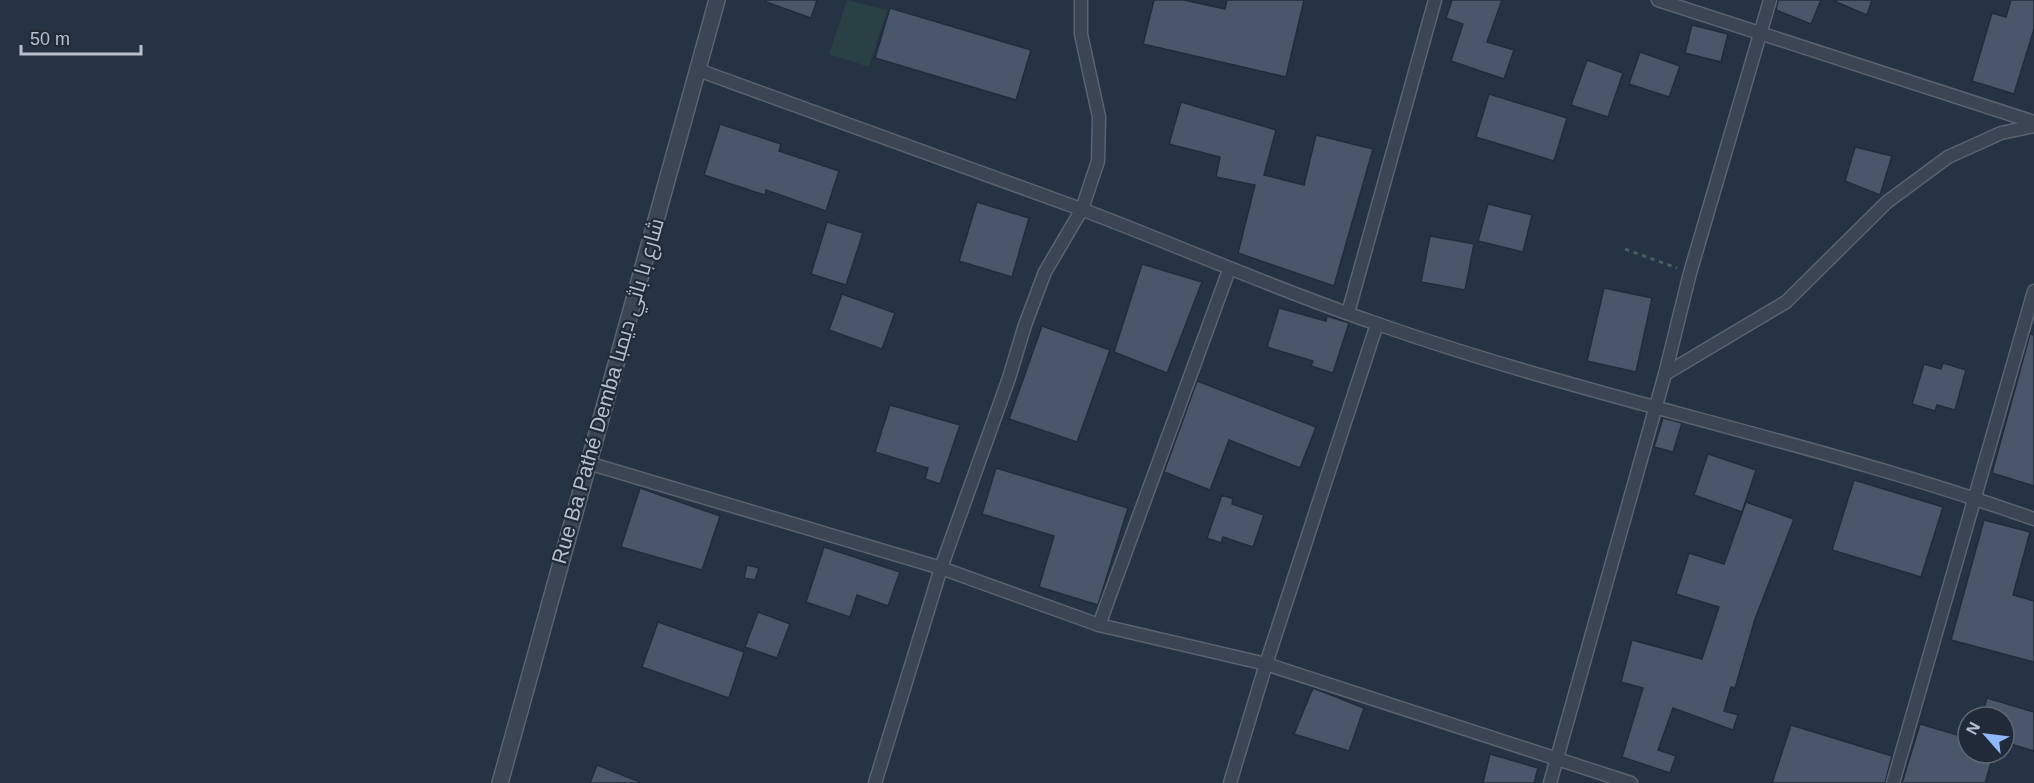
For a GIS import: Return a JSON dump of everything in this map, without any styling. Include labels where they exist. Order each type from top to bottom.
[{"type":"street","name":"Rue Ba Pathé Demba شارع با باثي ديمبا","points":[[500,783],[717,0]]},
{"type":"street","points":[[875,783],[941,568],[1045,272],[1082,209],[1098,161],[1101,136],[1081,34],[1081,0]]},
{"type":"street","points":[[1348,313],[1435,0]]},
{"type":"street","points":[[1658,0],[1761,32],[2034,124]]},
{"type":"street","points":[[1550,783],[1665,374],[1690,273],[1770,0]]},
{"type":"street","points":[[698,70],[1082,209],[1228,270],[1377,324],[1655,408],[1822,453],[1975,498],[2034,519]]},
{"type":"street","points":[[1665,374],[1786,302],[1887,202],[1948,157],[2001,134],[2034,124]]},
{"type":"street","points":[[1099,625],[1228,270]]},
{"type":"street","points":[[1893,783],[2034,291]]},
{"type":"street","points":[[1230,783],[1266,664],[1377,324]]},
{"type":"street","points":[[588,463],[941,568],[1099,625],[1266,664],[1631,783]]},
{"type":"path","points":[[1625,249],[1690,273]]},
{"type":"green space","points":[[847,0],[887,10],[869,67],[829,54]]},
{"type":"building","points":[[766,0],[817,0],[811,18],[766,2]]},
{"type":"building","points":[[1154,0],[1184,0],[1225,9],[1227,0],[1304,0],[1286,77],[1143,44]]},
{"type":"building","points":[[1452,0],[1502,0],[1487,42],[1514,50],[1504,79],[1451,61],[1463,24],[1446,18]]},
{"type":"building","points":[[1778,0],[1821,0],[1811,24],[1776,10]]},
{"type":"building","points":[[1832,0],[1872,0],[1867,15]]},
{"type":"building","points":[[2011,0],[2034,0],[2034,29],[2014,94],[1972,81],[1992,13],[2006,17]]},
{"type":"building","points":[[890,8],[1031,50],[1016,100],[875,58]]},
{"type":"building","points":[[1692,25],[1728,34],[1721,62],[1685,53]]},
{"type":"building","points":[[1640,52],[1680,66],[1669,97],[1629,84]]},
{"type":"building","points":[[1587,60],[1623,73],[1608,117],[1571,105]]},
{"type":"building","points":[[1489,94],[1567,118],[1554,161],[1476,137]]},
{"type":"building","points":[[1181,102],[1276,130],[1264,175],[1304,185],[1316,135],[1373,149],[1334,286],[1238,253],[1255,185],[1216,177],[1220,157],[1169,144]]},
{"type":"building","points":[[720,124],[781,144],[779,151],[839,171],[826,211],[766,190],[765,195],[704,175]]},
{"type":"building","points":[[1855,147],[1892,156],[1880,195],[1845,181]]},
{"type":"building","points":[[977,202],[1029,218],[1012,277],[959,261]]},
{"type":"building","points":[[1488,204],[1532,215],[1523,252],[1478,241]]},
{"type":"building","points":[[827,222],[863,233],[846,285],[811,274]]},
{"type":"building","points":[[1430,236],[1474,244],[1465,290],[1421,282]]},
{"type":"building","points":[[1142,264],[1202,282],[1167,373],[1114,352]]},
{"type":"building","points":[[1604,288],[1652,298],[1636,372],[1587,361]]},
{"type":"building","points":[[842,294],[895,313],[882,349],[829,330]]},
{"type":"building","points":[[1279,308],[1326,321],[1327,316],[1349,323],[1333,373],[1311,366],[1313,361],[1267,347]]},
{"type":"building","points":[[1042,326],[1110,350],[1077,442],[1009,419]]},
{"type":"building","points":[[2030,334],[2034,335],[2034,486],[1992,473]]},
{"type":"building","points":[[1943,363],[1966,370],[1955,410],[1937,405],[1935,411],[1912,404],[1924,364],[1941,369]]},
{"type":"building","points":[[1197,381],[1316,427],[1300,468],[1229,440],[1210,490],[1164,472]]},
{"type":"building","points":[[890,405],[960,425],[940,484],[925,479],[928,468],[875,452]]},
{"type":"building","points":[[1663,418],[1682,423],[1673,452],[1654,447]]},
{"type":"building","points":[[1708,454],[1756,470],[1742,512],[1694,495]]},
{"type":"building","points":[[996,468],[1128,508],[1098,605],[1039,587],[1054,536],[982,514]]},
{"type":"building","points":[[1854,480],[1943,507],[1921,577],[1832,550]]},
{"type":"building","points":[[640,488],[720,516],[702,570],[621,547]]},
{"type":"building","points":[[1222,495],[1233,499],[1232,504],[1264,515],[1253,547],[1223,537],[1221,543],[1207,538]]},
{"type":"building","points":[[1746,502],[1794,519],[1755,619],[1735,688],[1731,687],[1724,711],[1738,715],[1733,730],[1673,708],[1658,750],[1676,756],[1670,773],[1622,757],[1643,688],[1621,682],[1632,640],[1702,659],[1719,607],[1676,594],[1689,553],[1724,564]]},
{"type":"building","points":[[1984,520],[2030,532],[2013,595],[2034,601],[2034,662],[1951,640]]},
{"type":"building","points":[[824,547],[900,572],[888,606],[857,595],[850,617],[806,602]]},
{"type":"building","points":[[747,565],[759,568],[755,580],[744,578]]},
{"type":"building","points":[[758,612],[790,624],[777,658],[745,647]]},
{"type":"building","points":[[658,622],[744,652],[729,698],[642,667]]},
{"type":"building","points":[[1313,688],[1364,708],[1349,751],[1294,734]]},
{"type":"building","points":[[1987,698],[2010,705],[1985,705]]},
{"type":"building","points":[[2016,707],[2034,712],[2034,751],[2016,746]]},
{"type":"building","points":[[1920,724],[1956,734],[1956,765],[1990,765],[1985,783],[1902,783]]},
{"type":"building","points":[[1791,725],[1892,756],[1885,783],[1772,783]]},
{"type":"building","points":[[1490,754],[1538,768],[1534,783],[1483,783]]},
{"type":"building","points":[[597,765],[640,782],[640,783],[590,783]]}]
